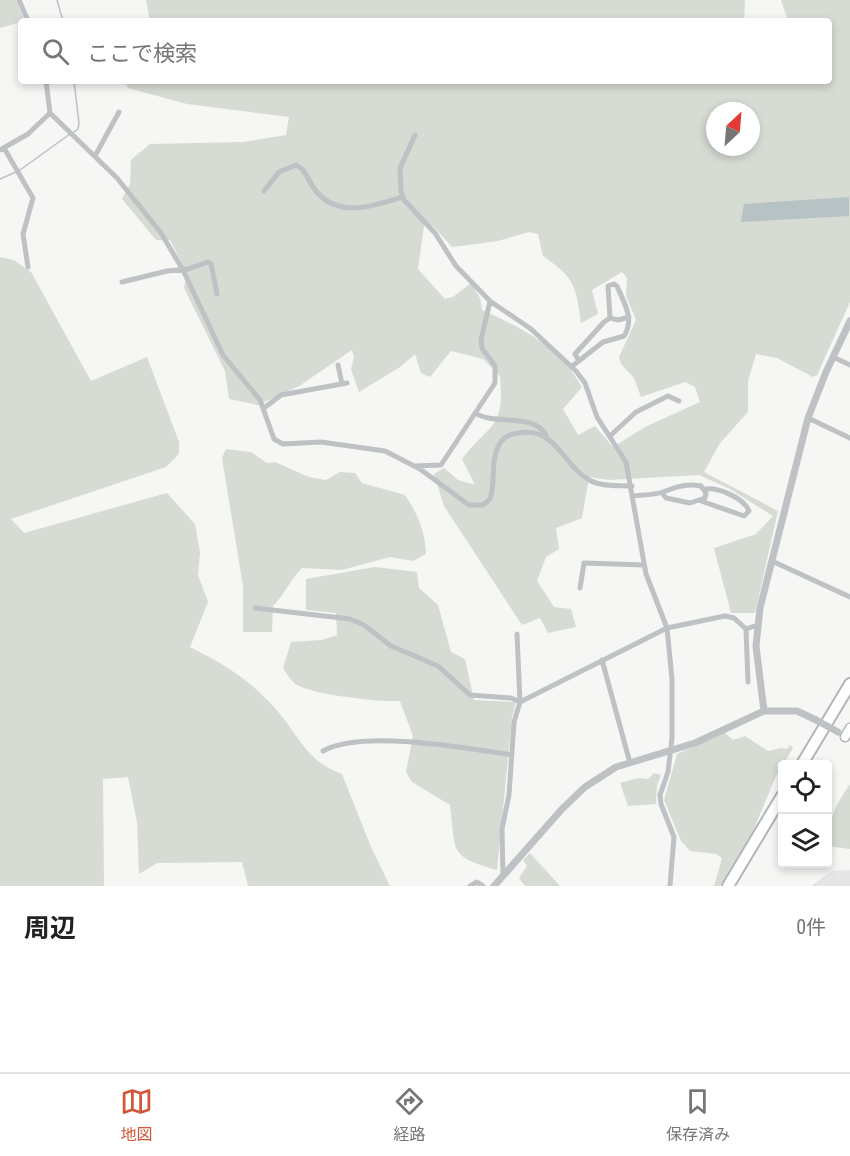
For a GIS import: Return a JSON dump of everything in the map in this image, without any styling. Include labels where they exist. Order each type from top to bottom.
[{"type":"highway","points":[[805,760],[850,684]]},
{"type":"highway","points":[[728,886],[778,804]]},
{"type":"main road","points":[[844,736],[850,728]]},
{"type":"street","points":[[19,0],[26,18]]},
{"type":"street","points":[[46,84],[50,113],[117,178],[161,233],[183,270],[223,355],[264,408],[274,439],[283,444],[321,442],[385,451],[415,466],[469,505],[483,505],[490,499],[494,461],[499,445],[506,437],[525,431],[546,435]]},
{"type":"street","points":[[95,156],[120,112]]},
{"type":"street","points":[[28,267],[23,234],[33,198],[2,149],[28,134],[50,113]]},
{"type":"street","points":[[415,135],[400,168],[403,197],[435,233],[456,266],[490,301],[531,329],[571,367],[585,384],[597,417],[626,462],[644,565],[667,628],[672,679],[671,751],[660,795],[674,837],[670,886]]},
{"type":"street","points":[[264,192],[279,172],[296,165],[301,167],[319,195],[335,206],[361,209],[403,197]]},
{"type":"street","points":[[122,282],[183,270],[204,262],[212,264],[216,294]]},
{"type":"street","points":[[571,367],[603,342],[624,336],[629,328],[629,317],[617,286],[614,284],[608,286],[606,291],[610,318]]},
{"type":"street","points":[[415,466],[441,465],[495,383],[495,366],[482,348],[481,340],[490,301]]},
{"type":"street","points":[[610,318],[618,320],[629,317]]},
{"type":"street","points":[[579,362],[575,354],[610,318]]},
{"type":"street","points":[[764,711],[758,672],[758,625],[772,561],[808,418],[850,321]]},
{"type":"street","points":[[833,357],[850,365]]},
{"type":"street","points":[[264,408],[281,395],[345,384],[338,365]]},
{"type":"street","points":[[610,436],[648,405],[668,396],[679,401]]},
{"type":"street","points":[[475,413],[490,420],[504,419],[537,425],[590,480],[600,484],[632,486]]},
{"type":"street","points":[[808,418],[850,438]]},
{"type":"street","points":[[633,496],[662,493],[669,488],[691,484],[725,492],[748,506],[749,511],[744,516],[699,501],[679,502],[666,498],[662,493]]},
{"type":"street","points":[[699,501],[705,498],[705,489]]},
{"type":"street","points":[[772,561],[850,597]]},
{"type":"street","points":[[580,588],[584,563],[644,565]]},
{"type":"street","points":[[255,608],[350,619],[364,625],[391,646],[438,666],[470,695],[511,698],[520,702]]},
{"type":"street","points":[[520,702],[667,628],[725,616],[734,618],[746,629],[748,682]]},
{"type":"street","points":[[746,629],[758,625]]},
{"type":"street","points":[[503,877],[502,839],[509,795],[514,722],[520,702],[517,634]]},
{"type":"street","points":[[602,660],[630,763]]},
{"type":"street","points":[[494,886],[562,809],[585,787],[616,767],[671,751],[764,711],[796,711],[844,736]]},
{"type":"street","points":[[323,751],[338,744],[408,741],[512,755]]},
{"type":"street","points":[[470,886],[477,882],[483,886]]},
{"type":"shaded area","points":[[0,0],[16,0],[24,18],[18,18],[18,23],[0,28]]},
{"type":"shaded area","points":[[146,0],[745,0],[744,18],[149,18]]},
{"type":"shaded area","points":[[781,0],[850,0],[850,302],[817,375],[813,377],[777,358],[756,354],[748,381],[748,412],[720,443],[704,472],[778,511],[755,613],[731,613],[714,548],[756,534],[773,516],[730,489],[699,475],[609,480],[589,477],[582,518],[556,528],[559,549],[546,557],[537,581],[554,607],[571,609],[576,627],[548,633],[540,618],[522,625],[444,506],[434,474],[444,468],[458,480],[475,485],[462,459],[488,431],[498,416],[501,394],[500,376],[483,359],[451,351],[430,377],[421,373],[415,354],[400,367],[359,392],[351,369],[354,357],[352,350],[299,386],[258,405],[229,399],[225,371],[184,288],[187,273],[170,240],[156,240],[122,199],[130,184],[131,160],[150,144],[243,142],[286,135],[289,117],[187,104],[128,88],[126,84],[832,84],[832,18],[787,18]],"holes":[[[432,225],[452,247],[498,241],[529,232],[538,234],[543,256],[562,271],[572,284],[581,323],[598,314],[592,290],[622,272],[627,278],[626,296],[636,320],[619,357],[621,364],[634,378],[641,397],[685,382],[695,387],[700,402],[645,427],[613,447],[595,426],[578,435],[563,409],[582,387],[562,360],[551,349],[525,331],[482,310],[480,298],[471,283],[453,297],[445,299],[418,269],[424,226]]]},
{"type":"shaded area","points":[[849,197],[849,216],[741,222],[744,204]]},
{"type":"shaded area","points":[[0,257],[14,260],[31,272],[91,381],[147,357],[179,442],[179,454],[166,467],[11,519],[24,533],[167,493],[195,524],[200,552],[198,575],[208,602],[190,647],[224,666],[254,687],[282,716],[310,754],[319,762],[342,774],[371,847],[390,886],[248,886],[242,862],[157,863],[139,874],[137,822],[128,777],[103,779],[104,886],[0,886]]},
{"type":"shaded area","points":[[226,449],[251,452],[267,463],[275,462],[309,477],[326,480],[340,472],[355,473],[362,483],[405,495],[420,523],[426,554],[413,561],[390,557],[342,570],[302,568],[273,606],[272,632],[243,632],[243,586],[222,458]]},
{"type":"shaded area","points":[[375,567],[417,572],[419,588],[438,605],[451,652],[465,659],[474,700],[516,702],[512,717],[497,870],[462,856],[455,843],[450,805],[412,782],[406,772],[413,736],[400,701],[362,699],[314,691],[294,683],[283,668],[291,642],[322,640],[337,635],[336,613],[306,610],[306,579]]},
{"type":"shaded area","points":[[725,733],[733,740],[745,736],[768,751],[787,749],[790,745],[793,748],[786,760],[778,760],[778,773],[752,834],[720,886],[714,886],[722,858],[716,854],[690,851],[681,841],[664,800],[677,754]]},
{"type":"shaded area","points":[[654,773],[661,775],[657,785],[656,804],[628,806],[620,783],[638,778],[648,779]]},
{"type":"shaded area","points":[[850,784],[850,849],[832,847],[832,817]]},
{"type":"shaded area","points":[[530,853],[560,886],[525,886],[519,878],[527,866],[523,860]]},
{"type":"shaded area","points":[[850,870],[850,886],[811,886],[832,871]]},
{"type":"waterway","points":[[57,0],[62,18]]},
{"type":"waterway","points":[[74,84],[79,123],[78,129],[74,132]]},
{"type":"waterway","points":[[20,170],[70,134]]},
{"type":"waterway","points":[[0,179],[16,172]]}]
